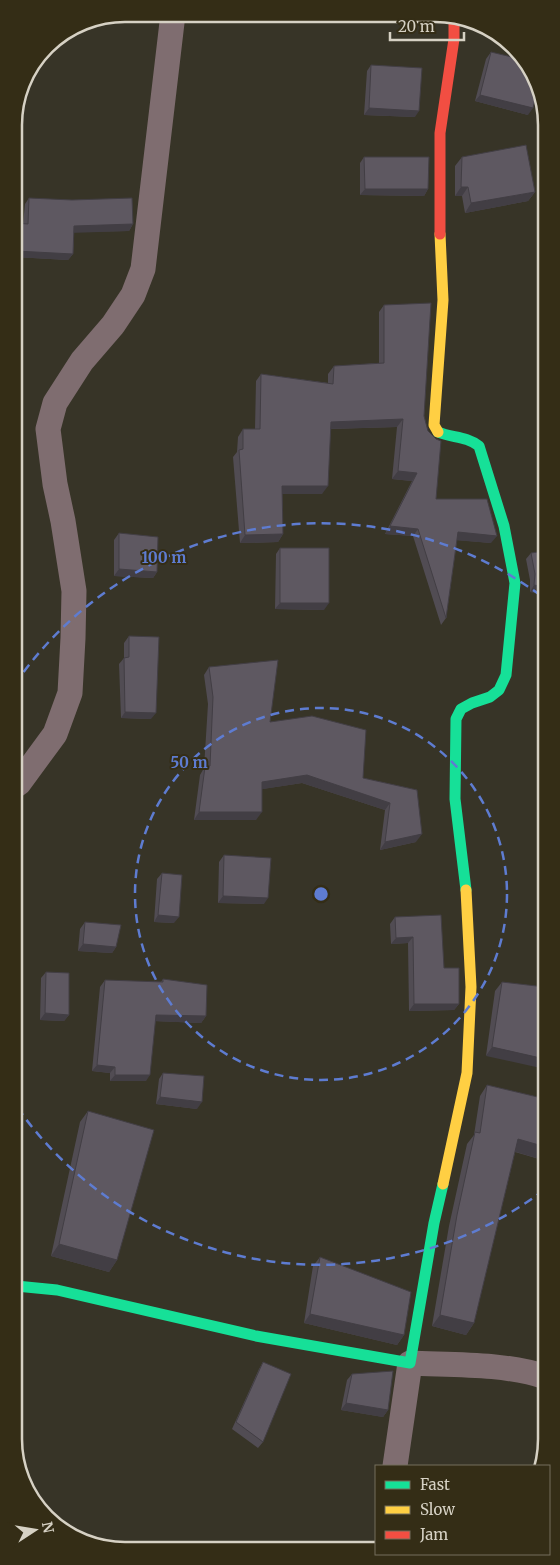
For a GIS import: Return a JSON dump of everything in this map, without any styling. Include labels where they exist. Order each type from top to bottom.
[{"type":"street","points":[[23,778],[56,734],[70,693],[74,638],[74,591],[55,484],[48,429],[55,403],[82,361],[113,325],[133,295],[144,269],[172,23]]},
{"type":"street","points":[[395,1465],[410,1363],[434,1223],[468,1073],[471,987],[466,886],[460,856],[455,799],[456,719],[461,709],[499,690],[506,675],[515,583],[504,526],[479,446],[470,439],[447,436],[437,432],[434,425],[443,300],[439,214],[440,133],[454,39],[454,24]]},
{"type":"street","points":[[22,1287],[57,1290],[256,1336],[410,1363],[490,1367],[537,1374]]},
{"type":"building","points":[[491,52],[512,58],[527,80],[535,101],[533,108],[480,95]]},
{"type":"building","points":[[371,65],[422,68],[419,111],[369,108]]},
{"type":"building","points":[[526,145],[535,192],[471,203],[468,187],[461,187],[462,157]]},
{"type":"building","points":[[364,157],[429,157],[428,189],[365,189]]},
{"type":"building","points":[[29,198],[72,200],[132,198],[133,224],[74,226],[73,254],[23,251],[23,224],[28,224]]},
{"type":"building","points":[[431,303],[424,416],[428,431],[441,441],[436,499],[487,499],[497,536],[458,532],[446,618],[418,529],[390,526],[417,473],[398,471],[403,419],[331,422],[328,486],[282,486],[283,534],[245,535],[239,450],[243,449],[243,429],[260,429],[261,374],[333,384],[334,366],[384,363],[384,305]]},
{"type":"building","points":[[119,533],[158,537],[157,572],[119,569]]},
{"type":"building","points":[[280,548],[329,548],[329,603],[280,603]]},
{"type":"building","points":[[538,552],[538,586],[534,585],[535,574],[531,553]]},
{"type":"building","points":[[129,636],[159,637],[156,713],[125,712],[124,658],[129,657]]},
{"type":"building","points":[[278,660],[270,722],[312,716],[366,730],[363,778],[417,790],[422,834],[385,842],[390,803],[307,775],[262,782],[262,812],[199,812],[205,767],[210,766],[213,697],[209,667]]},
{"type":"building","points":[[224,855],[271,858],[268,898],[223,896]]},
{"type":"building","points":[[162,873],[182,875],[179,917],[158,915]]},
{"type":"building","points":[[441,915],[444,968],[459,968],[459,1004],[414,1004],[413,937],[396,938],[395,917]]},
{"type":"building","points":[[85,922],[121,925],[116,947],[83,944]]},
{"type":"building","points":[[46,972],[69,973],[69,1015],[45,1013]]},
{"type":"building","points":[[163,979],[207,985],[206,1016],[156,1015],[150,1075],[115,1075],[115,1067],[97,1065],[105,980],[163,982]]},
{"type":"building","points":[[502,982],[537,986],[537,1057],[492,1047]]},
{"type":"building","points":[[163,1073],[204,1076],[202,1102],[160,1097]]},
{"type":"building","points":[[487,1085],[537,1097],[537,1144],[518,1139],[474,1323],[440,1315],[457,1215],[475,1132],[480,1133]]},
{"type":"building","points":[[88,1111],[154,1130],[117,1260],[59,1244]]},
{"type":"building","points":[[320,1257],[411,1292],[404,1335],[310,1314]]},
{"type":"building","points":[[263,1362],[291,1374],[263,1442],[236,1422]]},
{"type":"building","points":[[393,1371],[388,1410],[346,1403],[352,1374]]},
{"type":"traffic: fast","points":[[438,432],[469,440],[479,446],[504,526],[515,583],[506,675],[499,690],[490,697],[461,709],[456,719],[455,799],[466,890]]},
{"type":"traffic: fast","points":[[22,1287],[57,1290],[256,1336],[410,1363],[434,1223],[443,1184]]},
{"type":"traffic: slow","points":[[438,432],[434,425],[443,300],[440,234]]},
{"type":"traffic: slow","points":[[443,1184],[467,1073],[471,987],[466,890]]},
{"type":"traffic: jam","points":[[440,234],[440,133],[454,39],[454,24]]}]
